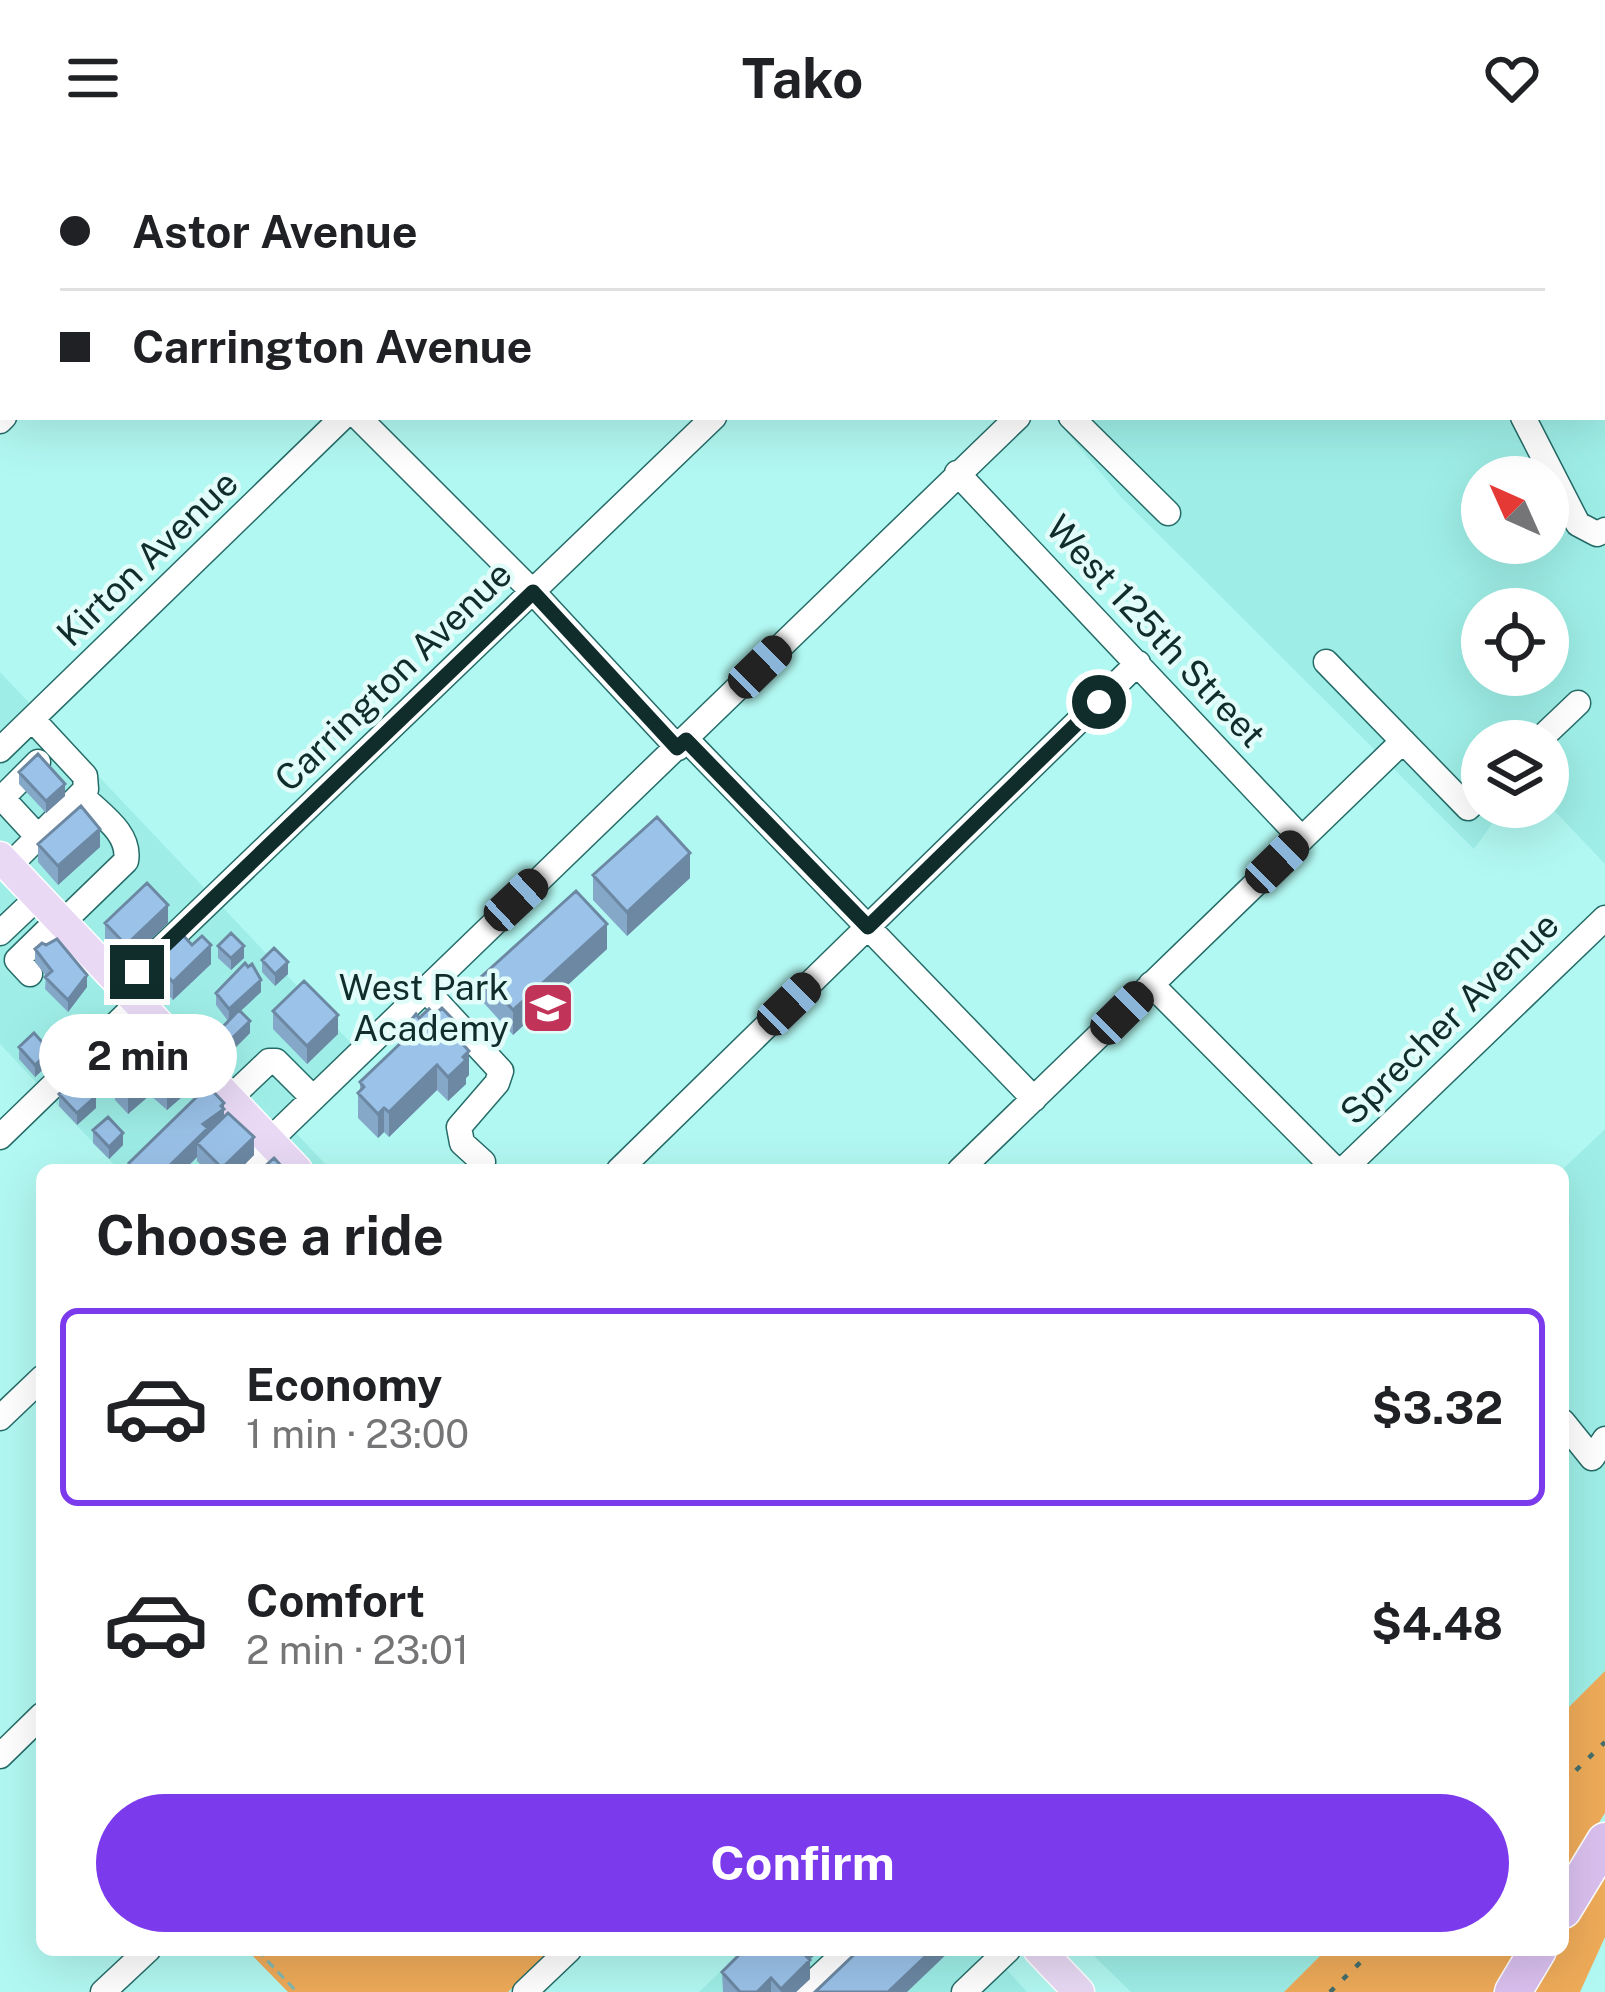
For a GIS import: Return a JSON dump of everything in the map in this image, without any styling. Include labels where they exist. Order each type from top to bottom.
[{"type":"highway","points":[[1569,1900],[1605,1841]]},
{"type":"highway","points":[[1513,1992],[1534,1956]]},
{"type":"main road","points":[[4,861],[291,1164]]},
{"type":"main road","points":[[1046,1956],[1079,1992]]},
{"type":"street","name":"Kirton Avenue","points":[[0,750],[341,420]]},
{"type":"street","points":[[361,420],[1034,1099]]},
{"type":"street","name":"Carrington Avenue","points":[[0,1137],[130,995],[711,420]]},
{"type":"street","points":[[259,1164],[269,1141],[424,988],[1015,420]]},
{"type":"street","points":[[1074,420],[1168,513]]},
{"type":"street","points":[[1525,420],[1578,524],[1597,534],[1605,530]]},
{"type":"street","name":"West 125th Street","points":[[957,473],[1302,839]]},
{"type":"street","points":[[1326,662],[1461,801]]},
{"type":"street","points":[[625,1164],[1138,663]]},
{"type":"street","points":[[1560,720],[1578,703]]},
{"type":"street","points":[[4,861],[38,838],[86,789],[85,776],[32,718]]},
{"type":"street","points":[[966,1164],[1403,741]]},
{"type":"street","points":[[38,762],[2,798],[38,838]]},
{"type":"street","points":[[0,933],[53,913],[126,862],[124,839],[81,796]]},
{"type":"street","points":[[30,974],[17,960],[53,913]]},
{"type":"street","name":"Sprecher Avenue","points":[[1346,1164],[1605,918]]},
{"type":"street","points":[[1151,984],[1334,1164]]},
{"type":"street","points":[[424,988],[501,1071],[497,1083],[459,1127],[462,1143],[483,1164]]},
{"type":"street","points":[[229,1099],[268,1061],[276,1061],[313,1098]]},
{"type":"street","points":[[0,1418],[36,1384]]},
{"type":"street","points":[[1569,1429],[1592,1458],[1605,1438]]},
{"type":"street","points":[[0,1756],[36,1721]]},
{"type":"street","points":[[103,1992],[142,1956]]},
{"type":"street","points":[[525,1992],[563,1956]]},
{"type":"street","points":[[803,1992],[842,1956]]},
{"type":"street","points":[[964,1992],[1002,1956]]},
{"type":"path","points":[[263,1956],[297,1992]]},
{"type":"shaded area","points":[[1057,420],[1605,420],[1605,864],[1569,826],[1569,720],[1461,720],[1461,828],[1489,828],[1474,849],[1121,497]]},
{"type":"shaded area","points":[[0,672],[369,1062],[295,1132],[325,1164],[113,1164],[0,1044]]},
{"type":"shaded area","points":[[1605,1129],[1605,1671],[1569,1707],[1569,1164]]},
{"type":"shaded area","points":[[1605,1671],[1605,1813],[1569,1870],[1569,1707]]},
{"type":"shaded area","points":[[1605,1857],[1605,1937],[1580,1992],[1523,1992],[1544,1956],[1569,1956],[1569,1914]]},
{"type":"shaded area","points":[[253,1956],[546,1956],[508,1992],[288,1992]]},
{"type":"shaded area","points":[[737,1956],[994,1956],[1027,1992],[699,1992]]},
{"type":"shaded area","points":[[1094,1956],[1320,1956],[1284,1992],[1131,1992]]},
{"type":"shaded area","points":[[1320,1956],[1515,1956],[1493,1992],[1284,1992]]},
{"type":"building","points":[[38,754],[65,784],[46,801],[19,772]]},
{"type":"building","points":[[81,806],[100,829],[58,866],[38,844]]},
{"type":"building","points":[[657,817],[690,853],[627,912],[593,875]]},
{"type":"building","points":[[147,883],[168,905],[126,945],[105,923]]},
{"type":"building","points":[[576,891],[607,924],[513,1010],[482,976]]},
{"type":"building","points":[[181,933],[192,945],[202,936],[211,945],[173,982],[152,960]]},
{"type":"building","points":[[231,933],[244,946],[231,958],[218,946]]},
{"type":"building","points":[[57,939],[87,975],[68,1000],[45,977],[52,971],[35,949]]},
{"type":"building","points":[[274,948],[288,962],[275,974],[262,960]]},
{"type":"building","points":[[245,963],[252,964],[261,980],[229,1009],[216,993]]},
{"type":"building","points":[[304,981],[338,1015],[307,1046],[273,1011]]},
{"type":"building","points":[[442,1008],[466,1033],[459,1040],[469,1051],[463,1057],[466,1060],[448,1077],[437,1065],[389,1112],[384,1108],[378,1114],[358,1093],[364,1087],[360,1082],[406,1038],[401,1032],[416,1014],[419,1018],[429,1009],[434,1015]]},
{"type":"building","points":[[239,1010],[250,1021],[225,1045],[215,1035]]},
{"type":"building","points":[[132,1018],[149,1036],[125,1059],[108,1040]]},
{"type":"building","points":[[34,1033],[50,1051],[35,1065],[19,1047]]},
{"type":"building","points":[[160,1039],[191,1070],[167,1092],[150,1076],[128,1095],[115,1082]]},
{"type":"building","points":[[78,1076],[96,1096],[77,1113],[59,1094]]},
{"type":"building","points":[[208,1086],[224,1103],[224,1109],[203,1124],[208,1128],[171,1164],[129,1163]]},
{"type":"building","points":[[228,1113],[254,1137],[226,1164],[218,1164],[197,1143]]},
{"type":"building","points":[[108,1117],[123,1133],[109,1147],[93,1130]]},
{"type":"building","points":[[738,1956],[806,1956],[810,1960],[781,1989],[771,1978],[757,1992],[740,1992],[722,1972]]},
{"type":"building","points":[[853,1956],[926,1956],[888,1992],[815,1992]]},
{"type":"railway","points":[[1569,1777],[1605,1742]]},
{"type":"railway","points":[[1330,1992],[1367,1956]]},
{"type":"place","name":"West Park Academy","points":[[548,1008]]},
{"type":"route","points":[[137,972],[533,592],[677,748],[686,740],[868,927],[1099,702]]}]
